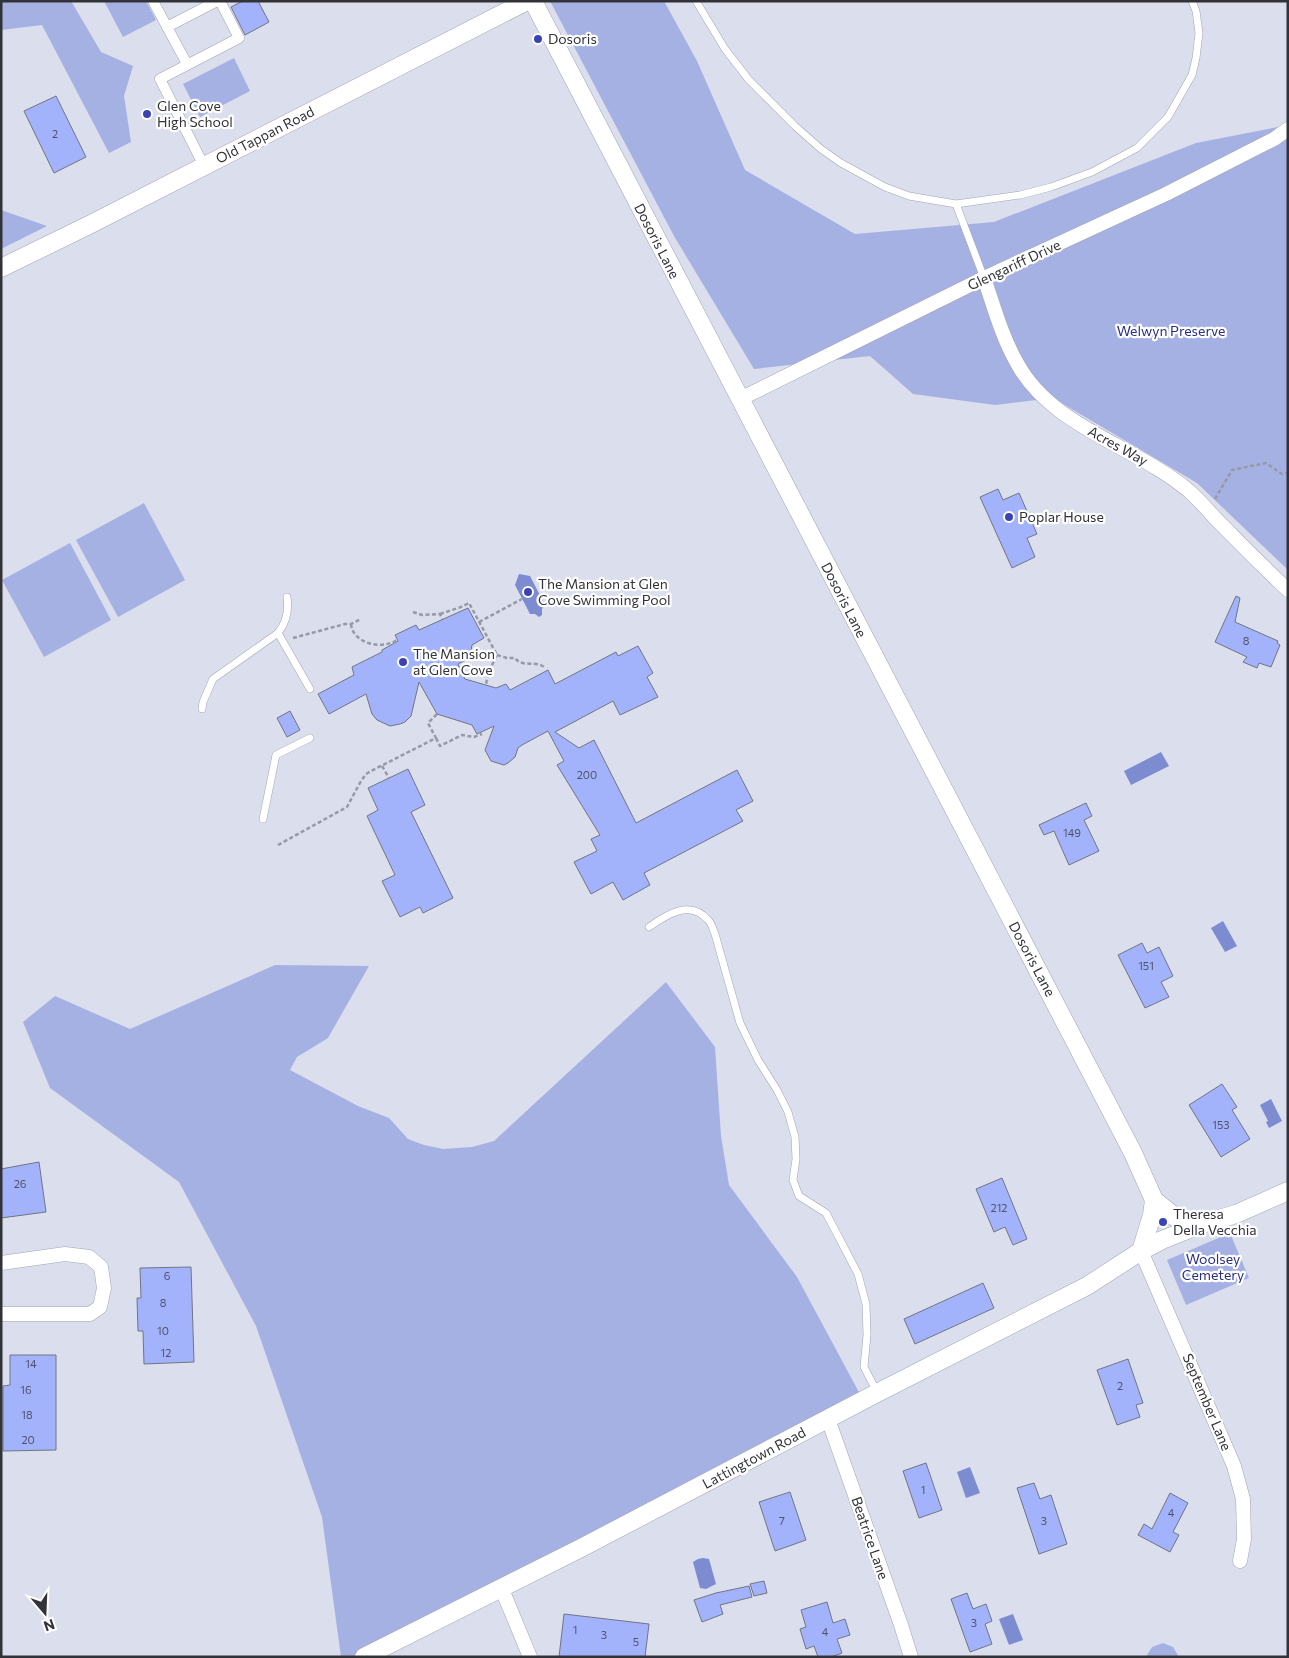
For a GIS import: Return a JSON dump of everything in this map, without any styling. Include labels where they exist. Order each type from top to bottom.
[{"type":"street","points":[[154,1],[187,64]]},
{"type":"street","points":[[167,27],[219,1],[239,38],[160,79],[204,166]]},
{"type":"street","name":"Old Tappan Road","points":[[1,268],[527,1]]},
{"type":"street","name":"Dosoris Lane","points":[[533,1],[1120,1127],[1154,1200]]},
{"type":"street","name":"Glengariff Drive","points":[[740,399],[984,278],[1166,194],[1274,139],[1288,129]]},
{"type":"street","name":"Acres Way","points":[[984,278],[1001,328],[1017,364],[1030,383],[1052,405],[1083,427],[1158,469],[1189,491],[1288,590]]},
{"type":"street","name":"Lattingtown Road","points":[[364,1657],[580,1548],[1087,1286],[1140,1251],[1162,1240],[1202,1224],[1236,1214],[1288,1191]]},
{"type":"street","points":[[1140,1251],[1152,1215],[1154,1200]]},
{"type":"street","name":"Lattingtown Road","points":[[1154,1200],[1175,1218],[1202,1224]]},
{"type":"street","name":"September Lane","points":[[1140,1251],[1213,1414],[1234,1466],[1243,1499],[1244,1539],[1240,1561]]},
{"type":"street","points":[[1,1263],[65,1254],[89,1257],[101,1267],[104,1288],[100,1307],[90,1314],[1,1314]]},
{"type":"street","name":"Beatrice Lane","points":[[828,1419],[911,1657]]},
{"type":"street","points":[[501,1588],[530,1657]]},
{"type":"lane","points":[[696,1],[725,49],[749,80],[795,126],[821,148],[841,163],[886,187],[909,196],[956,204],[1020,195],[1051,187],[1092,172],[1137,148],[1168,118],[1192,75],[1199,33],[1196,11],[1192,1]]},
{"type":"lane","points":[[956,204],[984,278]]},
{"type":"lane","points":[[202,709],[213,679],[278,634],[288,613],[287,597]]},
{"type":"lane","points":[[278,634],[310,689]]},
{"type":"lane","points":[[263,819],[276,755],[310,738]]},
{"type":"lane","points":[[649,927],[669,914],[685,909],[698,912],[709,920],[715,934],[740,1022],[758,1060],[788,1112],[795,1137],[796,1159],[792,1180],[799,1196],[826,1213],[858,1274],[866,1304],[867,1335],[864,1367],[877,1393]]},
{"type":"path","points":[[1209,511],[1232,470],[1266,463],[1282,474],[1288,473]]},
{"type":"path","points":[[479,622],[522,599]]},
{"type":"path","points":[[412,612],[422,615],[440,614],[469,603],[497,655],[515,658],[523,664],[539,664],[544,667]]},
{"type":"path","points":[[440,614],[442,619]]},
{"type":"path","points":[[282,641],[351,624],[361,619]]},
{"type":"path","points":[[351,624],[351,629],[356,636],[374,644],[388,645],[397,640]]},
{"type":"path","points":[[486,684],[489,671],[497,655]]},
{"type":"path","points":[[437,714],[428,723],[440,746],[462,735],[476,736],[482,734]]},
{"type":"path","points":[[278,845],[347,806],[366,774],[436,738]]},
{"type":"path","points":[[382,766],[388,778]]},
{"type":"green space","points":[[1,1],[71,1],[101,52],[133,66],[124,96],[131,142],[109,153],[42,25],[1,30]]},
{"type":"green space","points":[[104,1],[146,1],[156,20],[123,37]]},
{"type":"green space","name":"Welwyn Preserve","points":[[550,1],[664,1],[697,61],[745,170],[855,234],[994,222],[1196,143],[1288,125],[1288,570],[1197,483],[1053,398],[995,405],[913,394],[870,356],[754,369],[674,236]]},
{"type":"green space","points":[[234,58],[250,91],[200,117],[183,84]]},
{"type":"green space","points":[[1,210],[47,226],[1,249]]},
{"type":"green space","points":[[144,503],[185,580],[118,617],[76,540]]},
{"type":"green space","points":[[70,543],[111,620],[44,657],[2,580]]},
{"type":"green space","points":[[275,965],[369,966],[328,1038],[297,1057],[290,1070],[358,1106],[389,1118],[408,1139],[443,1149],[472,1147],[494,1141],[666,982],[715,1047],[721,1136],[729,1185],[797,1277],[861,1396],[361,1657],[341,1657],[322,1517],[256,1326],[179,1182],[50,1088],[23,1022],[55,996],[130,1029]]},
{"type":"green space","name":"Woolsey Cemetery","points":[[1230,1233],[1249,1278],[1186,1305],[1167,1260]]},
{"type":"green space","points":[[1163,1643],[1173,1647],[1179,1657],[1146,1657],[1152,1647]]},
{"type":"shaded area","name":"The Mansion at Glen Cove Swimming Pool","points":[[519,574],[530,576],[545,605],[542,609],[542,615],[539,617],[535,614],[530,614],[515,585]]},
{"type":"shaded area","points":[[1161,752],[1169,766],[1131,785],[1124,771]]},
{"type":"shaded area","points":[[1223,921],[1237,946],[1225,952],[1211,928]]},
{"type":"shaded area","points":[[1271,1099],[1282,1121],[1269,1128],[1266,1122],[1268,1121],[1260,1105]]},
{"type":"shaded area","points":[[970,1467],[980,1493],[966,1498],[957,1472]]},
{"type":"shaded area","points":[[703,1558],[709,1559],[716,1584],[706,1589],[700,1588],[693,1562]]},
{"type":"shaded area","points":[[1013,1614],[1023,1640],[1009,1645],[999,1619]]},
{"type":"building","points":[[243,1],[258,1],[269,22],[245,35],[231,7]]},
{"type":"building","points":[[56,96],[86,157],[54,173],[24,111]]},
{"type":"building","name":"Poplar House","points":[[998,489],[1003,500],[1019,493],[1037,534],[1027,538],[1035,557],[1012,568],[980,497]]},
{"type":"building","points":[[1236,596],[1240,598],[1235,622],[1278,641],[1277,643],[1280,645],[1271,667],[1259,663],[1257,668],[1243,662],[1247,657],[1215,642]]},
{"type":"building","points":[[468,608],[484,638],[472,645],[468,659],[458,664],[465,679],[496,688],[506,684],[510,690],[548,670],[555,684],[616,652],[618,656],[638,646],[653,673],[647,677],[658,697],[620,715],[613,701],[555,732],[579,748],[594,740],[636,823],[737,770],[753,801],[736,810],[743,821],[644,873],[650,885],[623,900],[613,882],[591,894],[574,862],[597,851],[591,839],[600,835],[557,765],[564,761],[548,731],[518,748],[515,757],[508,763],[504,765],[491,761],[485,750],[494,726],[477,734],[472,725],[437,714],[419,682],[411,716],[400,724],[390,726],[377,720],[372,714],[366,694],[329,714],[318,694],[354,675],[352,667],[382,652],[382,650],[398,641],[395,635],[416,625],[419,630]]},
{"type":"building","points":[[290,711],[300,730],[287,737],[277,718]]},
{"type":"building","points":[[408,769],[425,805],[411,812],[453,898],[423,913],[420,907],[400,917],[382,881],[395,875],[367,816],[378,810],[368,788]]},
{"type":"building","points":[[1086,803],[1092,816],[1084,820],[1099,851],[1069,865],[1054,831],[1044,835],[1039,825]]},
{"type":"building","points":[[1142,943],[1147,953],[1159,947],[1173,976],[1161,982],[1169,997],[1145,1008],[1118,955]]},
{"type":"building","points":[[1222,1084],[1237,1107],[1232,1110],[1250,1139],[1221,1157],[1189,1105]]},
{"type":"building","points":[[39,1162],[46,1212],[1,1218],[1,1169]]},
{"type":"building","points":[[1002,1178],[1027,1239],[1013,1245],[1005,1227],[994,1232],[976,1189]]},
{"type":"building","points":[[191,1267],[194,1362],[144,1364],[143,1331],[138,1331],[137,1298],[141,1298],[140,1268]]},
{"type":"building","points":[[983,1283],[994,1308],[915,1344],[904,1319]]},
{"type":"building","points":[[10,1355],[56,1355],[56,1450],[3,1451],[3,1386],[10,1385]]},
{"type":"building","points":[[1128,1359],[1143,1403],[1136,1405],[1140,1417],[1117,1425],[1097,1370]]},
{"type":"building","points":[[926,1463],[942,1510],[919,1518],[903,1471]]},
{"type":"building","points":[[1034,1483],[1040,1499],[1051,1495],[1067,1544],[1039,1554],[1017,1488]]},
{"type":"building","points":[[790,1492],[806,1540],[775,1551],[759,1502]]},
{"type":"building","points":[[1170,1493],[1188,1503],[1173,1532],[1179,1535],[1170,1552],[1138,1535],[1144,1524],[1152,1529]]},
{"type":"building","points":[[764,1581],[767,1593],[754,1596],[750,1584]]},
{"type":"building","points":[[749,1586],[752,1597],[720,1605],[723,1614],[702,1622],[694,1600]]},
{"type":"building","points":[[967,1593],[973,1609],[986,1604],[992,1621],[985,1624],[992,1644],[970,1652],[951,1599]]},
{"type":"building","points":[[827,1602],[833,1623],[845,1619],[850,1635],[837,1639],[842,1653],[831,1657],[818,1657],[814,1646],[806,1649],[800,1629],[806,1627],[801,1610]]},
{"type":"building","points":[[564,1614],[649,1624],[645,1657],[559,1657]]},
{"type":"place","name":"Dosoris","points":[[538,39]]},
{"type":"place","name":"Glen Cove High School","points":[[147,114]]},
{"type":"place","name":"Poplar House","points":[[1009,517]]},
{"type":"place","name":"The Mansion at Glen Cove Swimming Pool","points":[[528,592]]},
{"type":"place","name":"The Mansion at Glen Cove","points":[[403,662]]},
{"type":"place","name":"Theresa Della Vecchia","points":[[1163,1222]]}]
